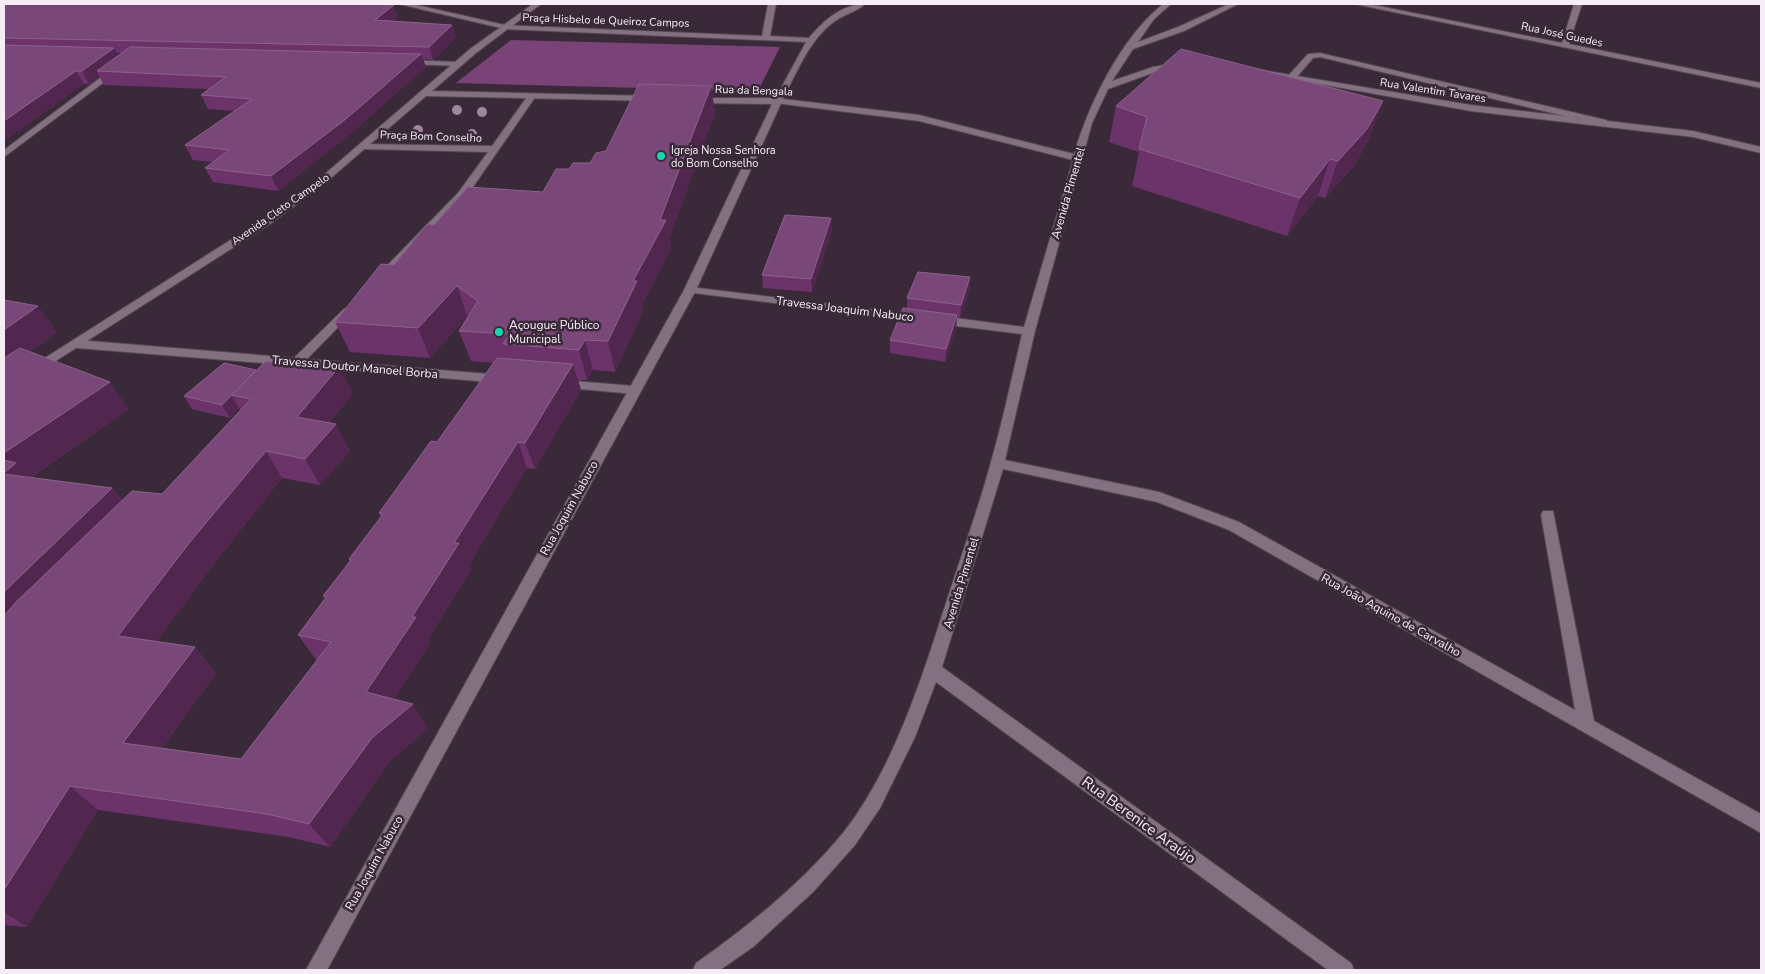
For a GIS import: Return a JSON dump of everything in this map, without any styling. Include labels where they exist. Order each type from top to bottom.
[{"type":"street","name":"Praça Hisbelo de Queiroz Campos","points":[[403,4],[505,27],[810,40]]},
{"type":"street","name":"Avenida Cleto Campelo","points":[[4,390],[266,222],[322,181],[459,64],[537,4]]},
{"type":"street","points":[[766,38],[772,4]]},
{"type":"street","name":"Rua Joquim Nabuco","points":[[316,970],[690,290],[778,101],[810,40],[832,17],[861,4]]},
{"type":"street","name":"Avenida Pimentel","points":[[704,970],[746,940],[806,885],[849,839],[874,802],[906,736],[934,670],[998,463],[1029,331],[1088,123],[1104,87],[1130,47],[1151,17],[1167,4]]},
{"type":"street","points":[[1130,47],[1172,32],[1234,4]]},
{"type":"street","name":"Rua José Guedes","points":[[1359,4],[1761,86]]},
{"type":"street","points":[[1565,45],[1578,4]]},
{"type":"street","points":[[1292,77],[1311,56],[1320,55],[1614,125]]},
{"type":"street","points":[[400,62],[459,64]]},
{"type":"street","points":[[4,154],[126,63]]},
{"type":"street","points":[[1104,87],[1156,69],[1186,64]]},
{"type":"street","name":"Rua Valentim Tavares","points":[[1247,69],[1471,108],[1693,134],[1761,150]]},
{"type":"street","points":[[424,93],[660,99]]},
{"type":"street","name":"Praça Bom Conselho","points":[[363,146],[493,150],[532,96]]},
{"type":"street","name":"Rua da Bengala","points":[[690,99],[778,101],[919,118],[1078,158]]},
{"type":"street","points":[[373,286],[462,195],[493,150]]},
{"type":"street","name":"Travessa Joaquim Nabuco","points":[[690,290],[1029,331]]},
{"type":"street","points":[[276,383],[359,300]]},
{"type":"street","name":"Travessa Doutor Manoel Borba","points":[[76,344],[515,380]]},
{"type":"street","points":[[544,383],[634,390]]},
{"type":"street","name":"Rua João Aquino de Carvalho","points":[[998,463],[1159,497],[1234,526],[1761,824]]},
{"type":"street","points":[[1548,515],[1586,725]]},
{"type":"street","name":"Rua Berenice Araújo","points":[[934,670],[1344,970]]},
{"type":"shaded area","points":[[511,40],[780,47],[758,91],[456,83]]},
{"type":"building","points":[[4,4],[382,4],[394,5],[375,20],[452,25],[429,47],[4,38]]},
{"type":"building","points":[[4,45],[114,48],[82,71],[76,71],[4,121]]},
{"type":"building","points":[[130,47],[421,54],[346,119],[271,176],[205,168],[229,150],[185,145],[252,99],[201,95],[226,77],[97,71]]},
{"type":"building","points":[[1181,49],[1383,101],[1367,129],[1338,161],[1330,159],[1300,198],[1139,149],[1147,117],[1116,106]]},
{"type":"building","points":[[639,84],[711,86],[660,220],[666,220],[633,281],[637,281],[608,341],[585,340],[579,350],[503,344],[510,334],[459,331],[478,301],[457,286],[418,328],[335,322],[381,264],[394,265],[427,224],[434,225],[468,187],[543,192],[556,169],[569,169],[573,163],[590,163],[596,153],[606,151]]},
{"type":"building","points":[[785,215],[831,218],[811,279],[762,275]]},
{"type":"building","points":[[918,272],[970,277],[961,305],[907,298]]},
{"type":"building","points":[[4,300],[38,306],[4,330]]},
{"type":"building","points":[[903,308],[957,315],[946,349],[890,340]]},
{"type":"building","points":[[20,348],[110,382],[4,453],[4,358]]},
{"type":"building","points":[[497,358],[573,364],[525,443],[518,442],[454,543],[459,543],[412,617],[416,617],[366,692],[413,704],[372,738],[309,824],[267,814],[70,786],[4,890],[4,616],[15,603],[132,491],[162,494],[251,399],[231,395],[266,361],[288,366],[292,362],[339,367],[297,417],[336,424],[305,459],[266,451],[190,542],[118,636],[195,647],[123,743],[241,759],[331,642],[298,635],[327,596],[323,596],[383,514],[379,513],[431,441],[437,442]]},
{"type":"building","points":[[224,363],[256,370],[222,405],[184,396]]},
{"type":"building","points":[[4,460],[16,463],[4,473]]},
{"type":"building","points":[[4,474],[112,488],[4,592]]},
{"type":"place","name":"Igreja Nossa Senhora do Bom Conselho","points":[[661,156]]},
{"type":"place","name":"Açougue Público Municipal","points":[[499,332]]}]
